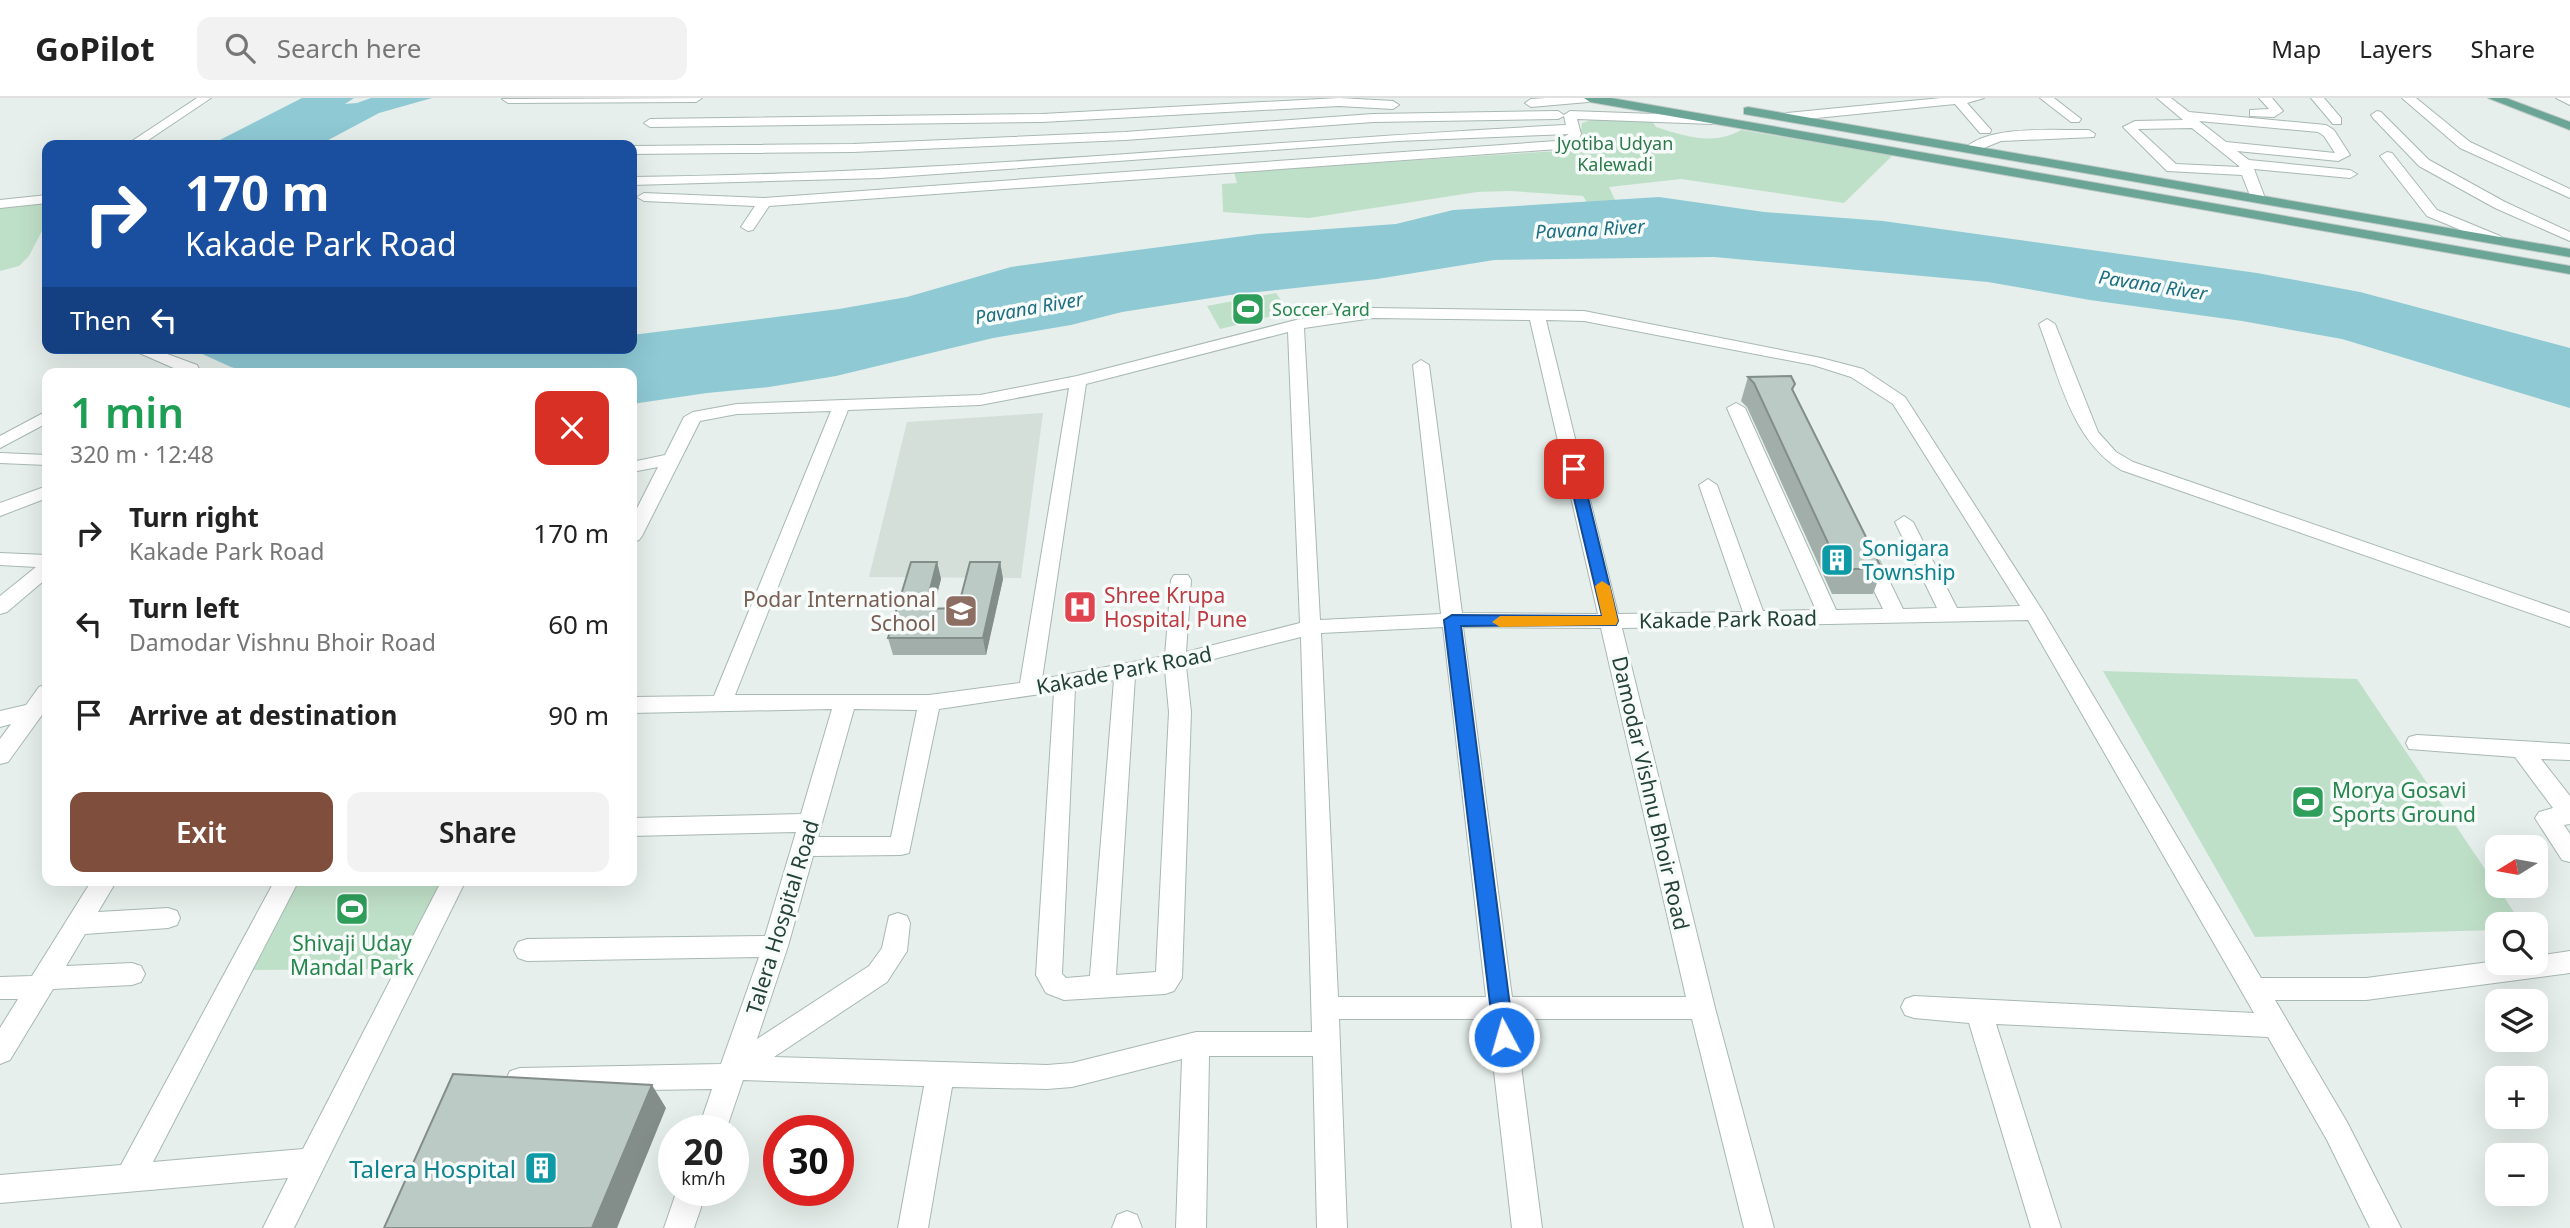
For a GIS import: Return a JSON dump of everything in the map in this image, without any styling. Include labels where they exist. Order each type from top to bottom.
[{"type":"main road","points":[[1589,98],[2570,270]]},
{"type":"main road","points":[[2494,98],[2570,126]]},
{"type":"main road","points":[[2508,98],[2570,120]]},
{"type":"main road","points":[[1734,108],[2570,253]]},
{"type":"main road","points":[[1748,125],[1758,113]]},
{"type":"street","points":[[140,140],[205,98]]},
{"type":"street","points":[[509,99],[696,98]]},
{"type":"street","points":[[650,123],[1042,118],[1339,102],[1376,106],[1508,104],[1589,98]]},
{"type":"street","points":[[1787,117],[1933,100],[1979,98]]},
{"type":"street","points":[[2046,98],[2075,119]]},
{"type":"street","points":[[2162,98],[2224,146],[2247,168],[2258,198]]},
{"type":"street","points":[[2265,98],[2277,111],[2188,118],[2129,127],[2172,168],[2247,168],[2350,174]]},
{"type":"street","points":[[2317,98],[2337,121]]},
{"type":"street","points":[[2408,98],[2465,145],[2570,194]]},
{"type":"street","points":[[2562,98],[2570,101]]},
{"type":"street","points":[[1958,100],[1985,130]]},
{"type":"street","points":[[2377,115],[2419,158],[2465,187],[2570,237]]},
{"type":"street","points":[[637,150],[853,148],[1125,136],[1373,118],[1714,120]]},
{"type":"street","points":[[2188,118],[2321,128],[2329,132],[2343,155],[2338,157],[2224,146]]},
{"type":"street","points":[[637,181],[768,179],[915,172],[1572,121]]},
{"type":"street","points":[[644,197],[764,202],[1545,146],[1572,139],[1572,121]]},
{"type":"street","points":[[1971,149],[1990,139],[2001,137],[2089,134]]},
{"type":"street","points":[[2419,158],[2387,156],[2432,213],[2495,239]]},
{"type":"street","points":[[906,192],[909,179],[915,172]]},
{"type":"street","points":[[0,204],[42,200]]},
{"type":"street","points":[[748,228],[764,202]]},
{"type":"street","points":[[637,526],[693,417],[737,409],[980,400],[1078,381],[1296,325],[1374,313],[1584,316],[1815,360],[1857,373],[1899,401],[2034,613],[2337,1131],[2386,1228]]},
{"type":"street","name":"Damodar Vishnu Bhoir Road","points":[[1537,315],[1702,1008],[1759,1228]]},
{"type":"street","points":[[2048,324],[2090,433],[2110,456],[2118,461],[2179,486],[2570,620]]},
{"type":"street","points":[[1296,325],[1312,627],[1332,1228]]},
{"type":"street","points":[[152,354],[188,368]]},
{"type":"street","points":[[1421,365],[1527,1228]]},
{"type":"street","points":[[1030,689],[1078,381]]},
{"type":"street","points":[[722,702],[841,407]]},
{"type":"street","points":[[1736,408],[1829,617]]},
{"type":"street","points":[[0,443],[42,419]]},
{"type":"street","points":[[0,458],[42,460]]},
{"type":"street","points":[[637,466],[670,459]]},
{"type":"street","points":[[1708,485],[1755,618]]},
{"type":"street","points":[[0,510],[42,494]]},
{"type":"street","points":[[1904,522],[1951,615]]},
{"type":"street","points":[[1860,542],[1896,616]]},
{"type":"street","points":[[0,559],[42,561]]},
{"type":"street","points":[[0,607],[42,572]]},
{"type":"street","points":[[1065,681],[1049,975],[1058,988],[1165,983],[1169,978],[1180,712],[1175,661],[1181,580]]},
{"type":"street","name":"Kakade Park Road","points":[[637,705],[845,701],[929,703],[1030,689],[1125,671],[1312,627],[1452,620],[1611,621],[2034,613]]},
{"type":"street","points":[[1102,988],[1125,671]]},
{"type":"street","points":[[0,756],[42,699]]},
{"type":"street","name":"Talera Hospital Road","points":[[717,1115],[775,946],[845,701]]},
{"type":"street","points":[[637,827],[808,835],[901,846],[929,703]]},
{"type":"street","points":[[0,719],[33,711]]},
{"type":"street","points":[[2417,743],[2570,752]]},
{"type":"street","points":[[2522,750],[2570,814],[2547,818],[2570,853]]},
{"type":"street","points":[[0,1052],[102,886]]},
{"type":"street","points":[[130,1177],[284,886]]},
{"type":"street","points":[[278,1228],[451,886]]},
{"type":"street","points":[[79,925],[168,918]]},
{"type":"street","points":[[733,1072],[878,974],[894,951],[898,923]]},
{"type":"street","points":[[527,950],[775,946]]},
{"type":"street","points":[[2254,989],[2366,989],[2570,962]]},
{"type":"street","points":[[0,988],[132,974]]},
{"type":"street","points":[[1914,1007],[2276,1026]]},
{"type":"street","points":[[1324,1008],[1702,1008]]},
{"type":"street","points":[[1979,1012],[2046,1228]]},
{"type":"street","points":[[496,1080],[733,1072],[1047,1077],[1072,1075],[1196,1044],[1325,1044]]},
{"type":"street","points":[[1191,1228],[1196,1044]]},
{"type":"street","points":[[913,1228],[940,1074]]},
{"type":"street","points":[[0,1189],[312,1162]]},
{"type":"street","points":[[679,1228],[687,1206]]},
{"type":"shaded area","points":[[1043,413],[1021,578],[869,577],[907,422]]},
{"type":"green space","name":"Jyotiba Udyan Kalewadi","points":[[1591,120],[1652,121],[1656,127],[1699,138],[1720,138],[1741,130],[1893,155],[1844,203],[1681,179],[1609,187],[1615,200],[1587,202],[1583,196],[1510,191],[1477,192],[1309,218],[1223,212],[1222,184],[1237,183],[1234,172],[1572,150],[1579,146],[1582,123]]},
{"type":"green space","points":[[42,203],[42,231],[29,256],[19,266],[0,271],[0,208]]},
{"type":"green space","name":"Soccer Yard","points":[[1276,293],[1289,312],[1220,329],[1207,306]]},
{"type":"green space","name":"Morya Gosavi Sports Ground","points":[[2103,671],[2357,679],[2485,869],[2485,898],[2504,898],[2514,912],[2485,912],[2485,930],[2255,937]]},
{"type":"green space","points":[[288,886],[451,886],[408,969],[240,970]]},
{"type":"water","points":[[302,98],[354,98],[345,104],[371,98],[432,98],[379,113],[328,140],[220,140]]},
{"type":"water","name":"Pavana River","points":[[1659,197],[1764,212],[1883,221],[2257,273],[2360,292],[2570,348],[2570,408],[2342,339],[2242,321],[2090,300],[1988,282],[1714,257],[1494,260],[1377,279],[1230,295],[1122,312],[1071,325],[993,338],[836,376],[637,403],[637,368],[234,368],[202,354],[637,354],[637,334],[839,309],[907,297],[1011,267],[1259,234],[1396,224],[1453,210]]},
{"type":"building","points":[[1791,376],[1795,384],[1792,389],[1882,569],[1840,569],[1754,383],[1748,377]]},
{"type":"building","points":[[911,562],[937,562],[925,609],[958,608],[970,562],[1000,562],[983,638],[888,638]]},
{"type":"building","name":"Talera Hospital","points":[[453,1074],[652,1085],[592,1228],[384,1228]]},
{"type":"slow traffic","points":[[1500,622],[1611,621],[1602,586]]},
{"type":"place","name":"Soccer Yard","points":[[1248,309]]},
{"type":"place","name":"Sonigara Township","points":[[1837,560]]},
{"type":"place","name":"Shree Krupa Hospital, Pune","points":[[1080,607]]},
{"type":"place","name":"Podar International School","points":[[961,611]]},
{"type":"place","name":"Morya Gosavi Sports Ground","points":[[2308,802]]},
{"type":"place","name":"Shivaji Uday Mandal Park","points":[[352,909]]},
{"type":"place","name":"Talera Hospital","points":[[541,1168]]},
{"type":"route","points":[[1504,1037],[1452,620],[1611,621],[1574,469]]}]
